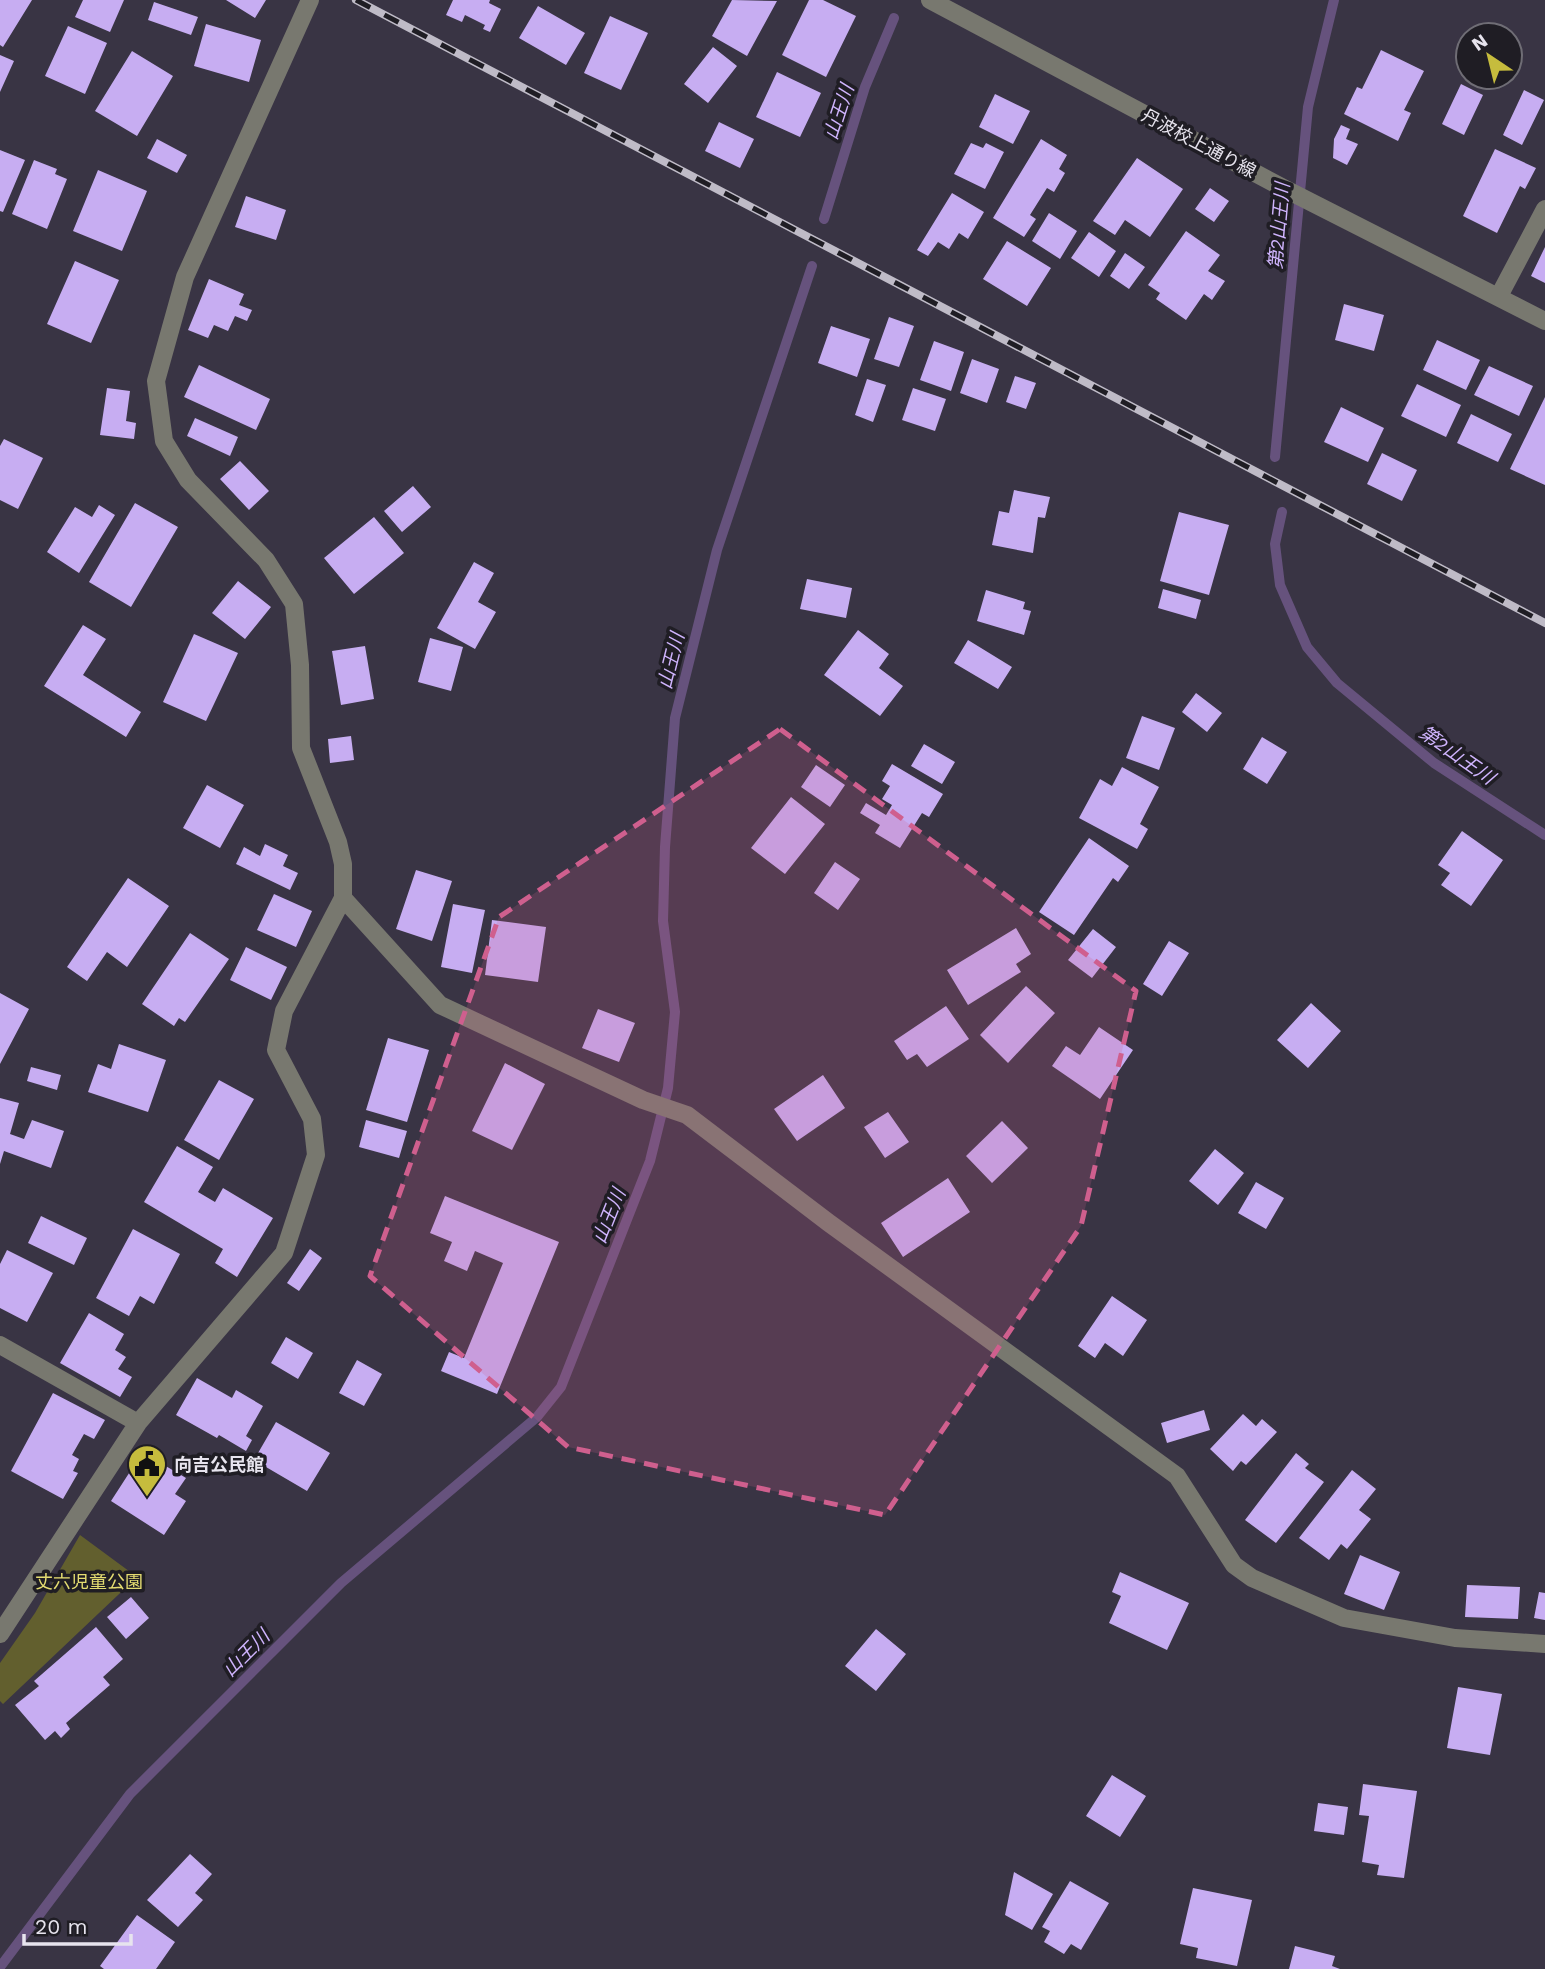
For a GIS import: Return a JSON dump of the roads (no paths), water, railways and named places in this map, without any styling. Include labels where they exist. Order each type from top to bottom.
[{"type":"street","points":[[0,1634],[138,1423],[284,1253],[316,1155],[312,1119],[276,1050],[284,1011],[344,898],[343,864],[338,842],[300,747],[300,665],[294,604],[266,560],[188,480],[164,441],[156,381],[185,277],[310,0]]},
{"type":"street","name":"丹波校上通り線","points":[[934,1],[1289,191],[1545,321]]},
{"type":"street","points":[[1499,296],[1545,209]]},
{"type":"street","points":[[344,898],[440,1004],[643,1100],[687,1115],[829,1223],[1177,1476],[1234,1565],[1252,1578],[1345,1618],[1455,1638],[1545,1644]]},
{"type":"street","points":[[0,1345],[138,1423]]},
{"type":"waterway","name":"第2山王川","points":[[1275,457],[1308,107],[1334,0]]},
{"type":"waterway","name":"山王川","points":[[824,219],[865,87],[894,18]]},
{"type":"waterway","name":"山王川","points":[[0,1967],[130,1794],[341,1583],[537,1417],[561,1387],[650,1161],[668,1088],[675,1012],[663,921],[665,847],[675,718],[717,550],[812,266]]},
{"type":"waterway","name":"第2山王川","points":[[1282,512],[1275,544],[1280,585],[1307,647],[1337,683],[1434,763],[1545,835]]},
{"type":"railway","points":[[356,0],[1545,623]]},
{"type":"place","name":"向吉公民館","points":[[147,1498]]},
{"type":"park label","name":"丈六児童公園","points":[[89,1581]]}]
